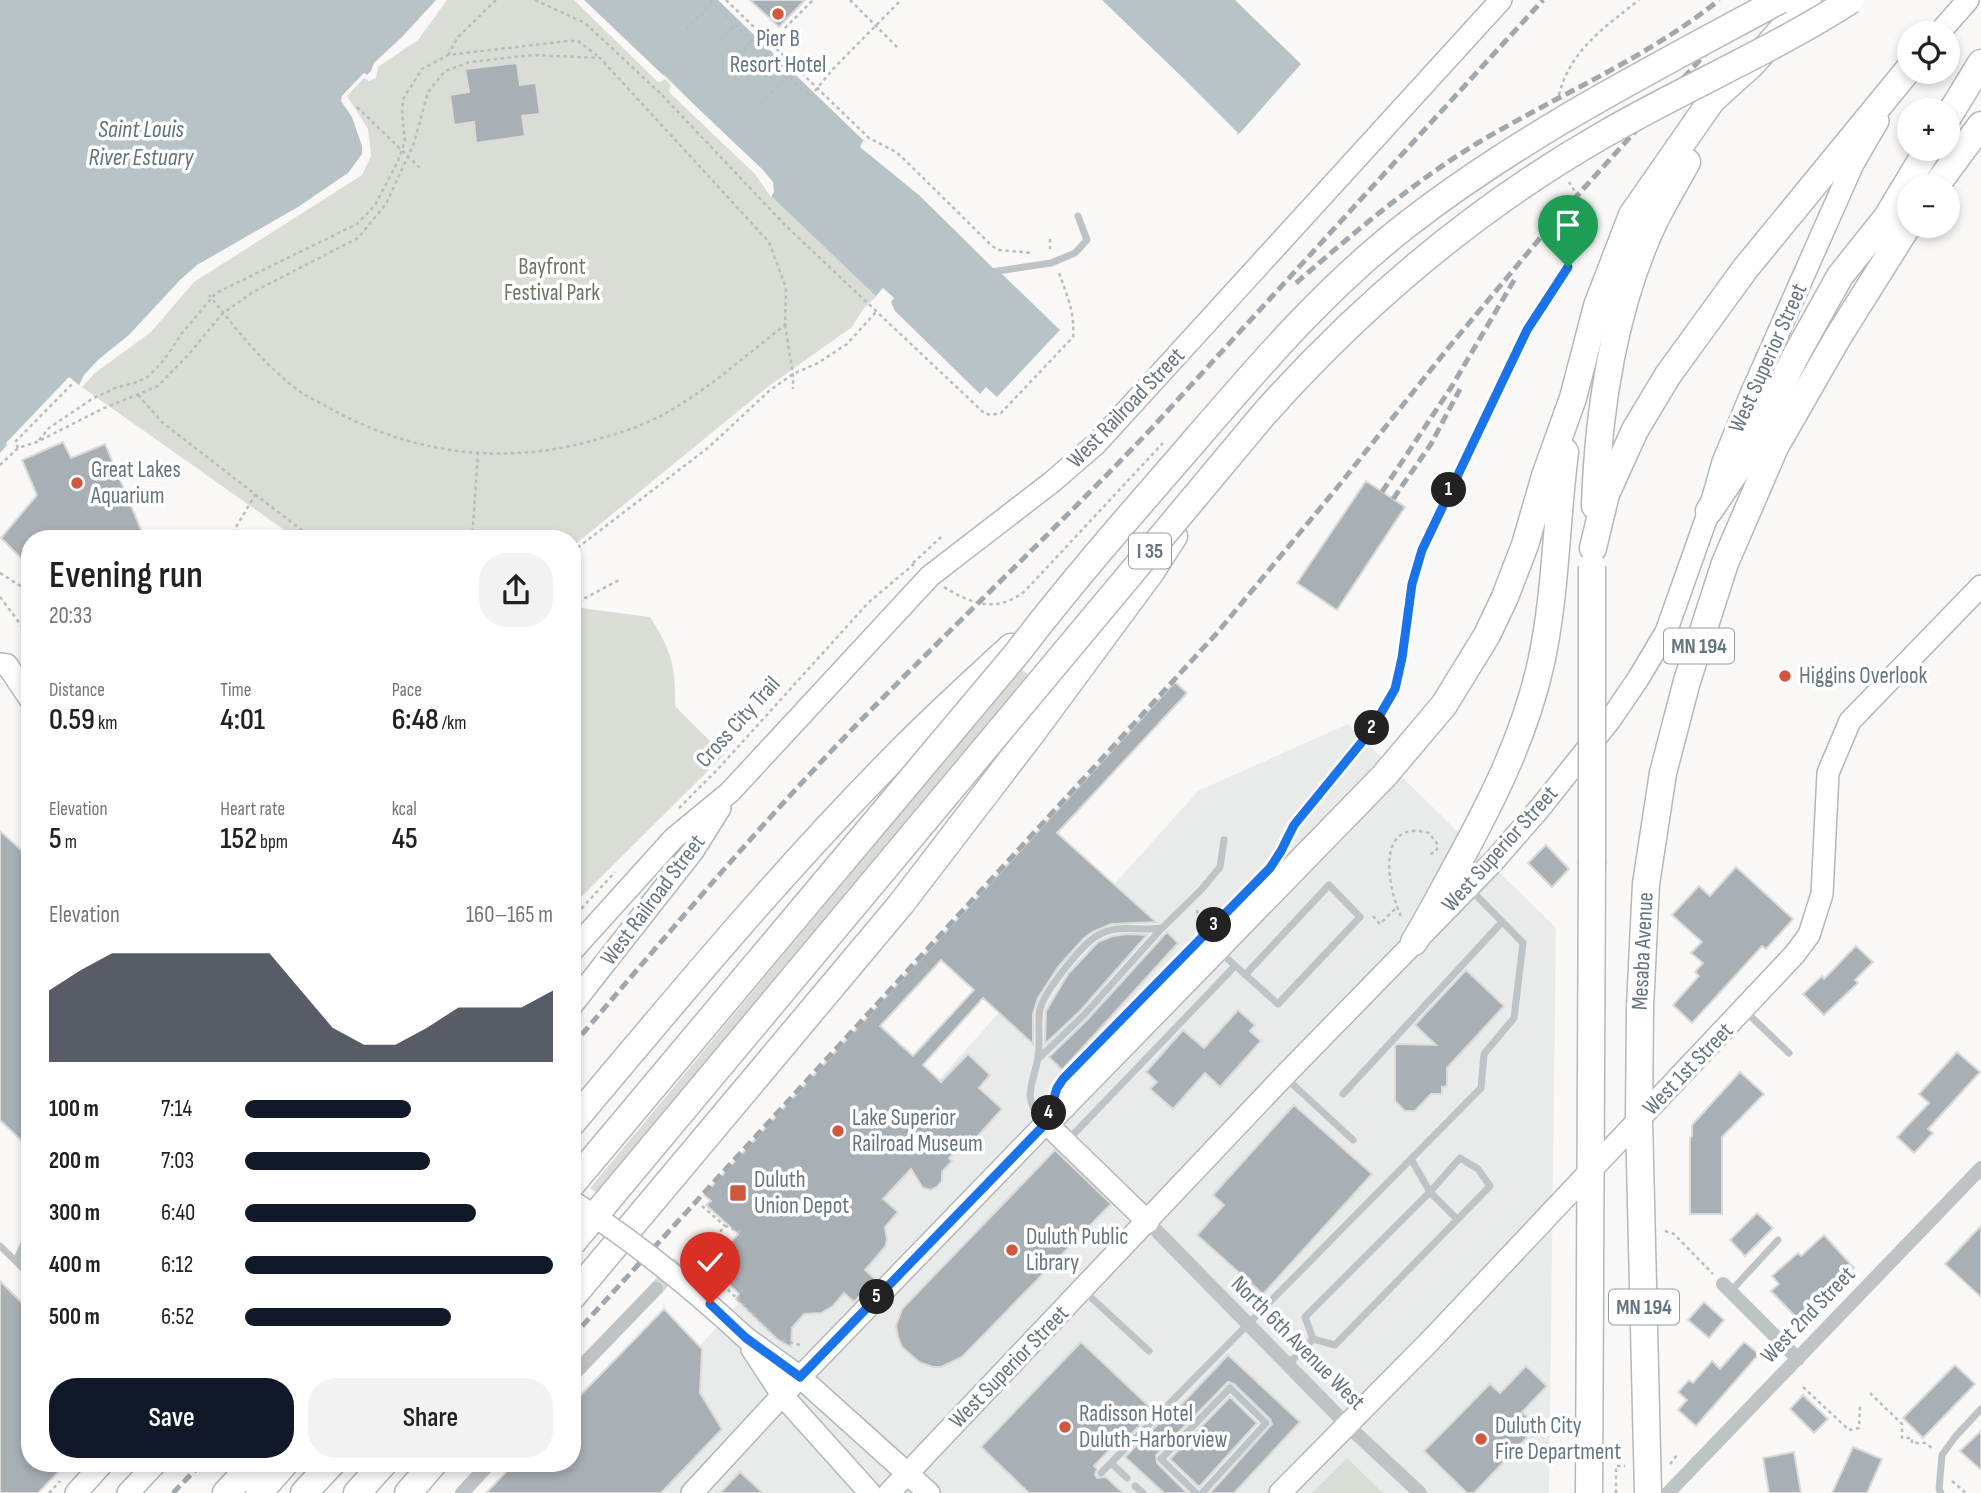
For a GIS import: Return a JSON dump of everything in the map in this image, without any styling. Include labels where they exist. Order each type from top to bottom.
[{"type":"highway","name":"I 35","points":[[581,1173],[1018,652],[1051,609],[1294,326],[1408,224],[1537,134],[1780,0]]},
{"type":"highway","points":[[1592,1170],[1593,557],[1597,447],[1609,374],[1627,295],[1655,220],[1694,148],[1752,64],[1808,0]]},
{"type":"highway","name":"I 35","points":[[581,1232],[1264,414],[1323,350],[1395,281],[1466,225],[1524,185],[1603,135],[1851,0]]},
{"type":"highway","points":[[1960,98],[1981,63]]},
{"type":"highway","points":[[1046,1123],[1218,951],[1384,776],[1444,705],[1487,635],[1525,545],[1545,476],[1573,398],[1597,306],[1632,215],[1712,100],[1752,64]]},
{"type":"highway","points":[[1593,557],[1606,494],[1635,430],[1668,375],[1745,269],[1897,82]]},
{"type":"highway","points":[[1944,175],[1981,125]]},
{"type":"highway","name":"MN 194","points":[[1784,430],[1807,368],[1845,300],[1883,222],[1921,161]]},
{"type":"highway","name":"MN 194","points":[[1709,511],[1745,458],[1796,355],[1840,276],[1883,222]]},
{"type":"highway","points":[[1784,430],[1838,337],[1901,238]]},
{"type":"highway","points":[[1414,942],[1495,793],[1523,725],[1536,684],[1549,620],[1562,474],[1573,398]]},
{"type":"highway","name":"Mesaba Avenue","points":[[1648,1493],[1639,1120],[1640,1007],[1647,870],[1663,773],[1687,681],[1725,563],[1784,430]]},
{"type":"highway","points":[[581,1287],[901,904],[1151,572],[1198,493]]},
{"type":"highway","points":[[581,1112],[681,992],[792,867],[905,747],[1051,609]]},
{"type":"highway","name":"MN 194","points":[[1589,1493],[1592,1170]]},
{"type":"highway","points":[[226,1493],[246,1472]]},
{"type":"highway","points":[[259,1493],[277,1472]]},
{"type":"highway","points":[[304,1493],[324,1472]]},
{"type":"highway","points":[[357,1493],[376,1472]]},
{"type":"street","name":"West Railroad Street","points":[[581,994],[685,861],[730,792],[922,570],[1052,482],[1097,444],[1501,0]]},
{"type":"street","points":[[1950,21],[1968,0]]},
{"type":"street","name":"West Superior Street","points":[[889,1493],[1284,1076],[1468,887],[1540,808],[1610,720],[1638,680],[1665,632],[1709,511],[1723,462],[1742,416],[1853,163],[1899,84]]},
{"type":"street","name":"West 1st Street","points":[[1280,1493],[1744,1010],[1809,935],[1822,894],[1828,772],[1850,721],[1981,586]]},
{"type":"street","points":[[4,664],[21,687]]},
{"type":"street","name":"West Railroad Street","points":[[581,941],[674,838],[730,792]]},
{"type":"street","points":[[692,1493],[782,1395],[1046,1123],[1148,1222]]},
{"type":"street","name":"West 2nd Street","points":[[1668,1493],[1981,1168]]},
{"type":"street","points":[[581,1207],[625,1236],[682,1280],[746,1338],[800,1377],[909,1472],[929,1493]]},
{"type":"street","name":"North 6th Avenue West","points":[[1148,1222],[1287,1366],[1420,1493]]},
{"type":"street","points":[[1727,1288],[1798,1359]]},
{"type":"street","points":[[581,1367],[656,1289]]},
{"type":"street","points":[[746,1338],[782,1395],[870,1493]]},
{"type":"street","points":[[76,1493],[95,1472]]},
{"type":"street","points":[[128,1493],[148,1472]]},
{"type":"street","points":[[462,1493],[482,1472]]},
{"type":"lane","points":[[998,271],[1051,263],[1075,253],[1087,240],[1078,216]]},
{"type":"lane","points":[[1038,1059],[1084,1015],[1162,928],[1195,897],[1220,867],[1224,839]]},
{"type":"lane","points":[[1066,1142],[1218,951],[1245,975],[1278,1004],[1360,917],[1329,886],[1245,975]]},
{"type":"lane","points":[[1101,1473],[1480,1088],[1484,1054],[1514,1018],[1523,943],[1468,887]]},
{"type":"lane","points":[[1343,1094],[1502,922]]},
{"type":"lane","points":[[1046,1123],[1034,1111],[1030,1102],[1030,1083],[1038,1059],[1040,1009],[1047,991],[1094,938],[1121,926],[1145,931],[1162,928]]},
{"type":"lane","points":[[1744,1010],[1789,1053]]},
{"type":"lane","points":[[1284,1076],[1353,1140]]},
{"type":"lane","points":[[1460,1158],[1478,1169],[1490,1186],[1335,1345],[1312,1339],[1305,1317],[1430,1192],[1460,1158]]},
{"type":"lane","points":[[1410,1159],[1430,1192],[1457,1219]]},
{"type":"lane","points":[[1727,1288],[1778,1240]]},
{"type":"lane","points":[[0,1246],[21,1266]]},
{"type":"lane","points":[[16,1261],[21,1250]]},
{"type":"lane","points":[[1083,1290],[1149,1351]]},
{"type":"lane","points":[[1287,1366],[1312,1339]]},
{"type":"lane","points":[[1230,1388],[1266,1423],[1199,1493],[1161,1459],[1230,1388]]},
{"type":"lane","points":[[1941,1493],[1939,1489],[1942,1455],[1981,1409]]},
{"type":"lane","points":[[1111,1463],[1127,1478]]},
{"type":"lane","points":[[1135,1486],[1143,1493]]},
{"type":"path","points":[[448,55],[458,37],[496,0]]},
{"type":"path","points":[[535,0],[585,23],[660,93],[786,226],[877,312],[984,412],[992,415],[1001,413],[1073,337],[1071,305],[1056,267],[1038,254],[1022,250],[999,250],[992,246],[896,152],[869,138],[726,0]]},
{"type":"path","points":[[770,43],[813,0]]},
{"type":"path","points":[[850,0],[898,48]]},
{"type":"path","points":[[686,30],[711,1],[810,97],[833,69],[901,0]]},
{"type":"path","points":[[721,39],[735,24]]},
{"type":"path","points":[[37,442],[49,428],[92,399],[148,377],[164,360],[210,297],[357,225],[375,205],[401,152],[405,141],[403,99],[422,69],[448,55],[567,41],[578,41],[600,58],[769,242],[786,288],[785,325],[793,389]]},
{"type":"path","points":[[739,56],[752,41]]},
{"type":"path","points":[[0,465],[18,448],[37,442],[113,404],[158,386],[222,314],[253,292],[358,238],[386,204],[408,158],[428,92],[445,71],[470,62],[533,55],[600,58]]},
{"type":"path","points":[[757,73],[770,59]]},
{"type":"path","points":[[761,103],[788,76]]},
{"type":"path","points":[[357,107],[420,168]]},
{"type":"path","points":[[1281,851],[1294,825],[1370,732],[1395,689],[1412,584],[1422,550],[1527,330],[1589,231],[1590,216],[1565,175]]},
{"type":"path","points":[[210,297],[253,350],[300,392],[353,421],[411,443],[478,453],[537,453],[571,447],[624,432],[665,414],[705,388],[785,325]]},
{"type":"path","points":[[581,545],[709,447],[769,391],[793,374],[818,363],[847,344],[877,312]]},
{"type":"path","points":[[18,448],[15,442],[74,382]]},
{"type":"path","points":[[138,395],[163,423],[301,530]]},
{"type":"path","points":[[473,530],[478,453]]},
{"type":"path","points":[[234,530],[255,495]]},
{"type":"path","name":"Cross City Trail","points":[[679,807],[718,769],[868,603],[922,570],[941,537]]},
{"type":"path","points":[[0,573],[21,586]]},
{"type":"path","points":[[581,600],[621,579]]},
{"type":"path","points":[[0,597],[21,625]]},
{"type":"path","points":[[1401,916],[1388,872],[1395,841],[1413,830],[1429,833],[1438,845],[1436,852],[1427,855]]},
{"type":"path","points":[[581,909],[616,872]]},
{"type":"path","points":[[1195,897],[1218,951]]},
{"type":"path","points":[[1380,924],[1397,907]]},
{"type":"path","points":[[702,1206],[725,1226],[740,1232]]},
{"type":"path","points":[[725,1226],[696,1259],[777,1336],[805,1347]]},
{"type":"path","points":[[1665,1231],[1674,1234],[1727,1288]]},
{"type":"path","points":[[738,1299],[743,1289]]},
{"type":"path","points":[[1803,1387],[1849,1430],[1859,1428],[1860,1406]]},
{"type":"path","points":[[1870,1393],[1902,1424],[1902,1438],[1912,1438],[1912,1443],[1925,1444]]},
{"type":"path","points":[[1668,1467],[1677,1455]]},
{"type":"path","points":[[1616,1493],[1616,1466],[1632,1466]]},
{"type":"path","points":[[1956,1484],[1966,1493]]},
{"type":"shaded area","points":[[1348,724],[1556,928],[1549,1493],[568,1493],[1198,791]]},
{"type":"green space","name":"Bayfront Festival Park","points":[[444,0],[578,0],[665,74],[757,172],[771,196],[877,296],[864,308],[852,327],[769,386],[581,540],[581,530],[284,530],[79,385],[342,96],[364,73],[370,78],[375,65]]},
{"type":"green space","points":[[581,608],[650,617],[671,659],[675,706],[724,755],[581,897]]},
{"type":"green space","points":[[1021,669],[1028,674],[596,1192],[590,1188]]},
{"type":"green space","points":[[1347,1458],[1383,1493],[1312,1493]]},
{"type":"water","name":"Saint Louis River Estuary","points":[[0,0],[444,0],[375,65],[370,78],[364,73],[342,96],[348,102],[367,156],[360,173],[192,279],[79,385],[69,377],[6,443],[0,453]]},
{"type":"water","points":[[578,0],[718,0],[1060,330],[997,397],[986,387],[980,394],[895,311],[891,302],[894,298],[883,288],[876,296],[771,196],[757,172],[665,75],[660,79]]},
{"type":"water","points":[[1102,0],[1235,0],[1301,64],[1236,135],[1179,79],[1181,76]]},
{"type":"pier","points":[[436,0],[447,0],[418,40],[378,67],[376,78],[369,81],[364,78],[347,96],[368,129],[371,156],[362,175],[194,282],[151,332],[95,373],[82,387],[79,385],[84,375],[99,359],[129,335],[197,265],[298,207],[348,173],[362,154],[362,146],[352,117],[341,101],[342,96],[364,73],[367,75],[371,71],[374,63]]},
{"type":"pier","points":[[574,0],[584,0],[763,170],[773,182],[774,192],[771,197],[755,174],[669,92],[671,85],[665,79],[658,82]]},
{"type":"pier","points":[[1181,76],[1238,133],[1233,137],[1180,85],[1178,80]]},
{"type":"pier","points":[[863,141],[874,147],[999,267],[993,268],[920,196],[860,147]]},
{"type":"building","name":"Pier B Resort Hotel","points":[[750,0],[805,0],[779,27]]},
{"type":"building","points":[[517,63],[520,85],[536,83],[540,114],[522,116],[525,136],[476,143],[474,122],[454,125],[450,95],[469,92],[465,69]]},
{"type":"building","name":"Great Lakes Aquarium","points":[[63,442],[71,458],[105,444],[141,530],[21,530],[21,558],[1,538],[37,495],[22,460]]},
{"type":"building","points":[[1366,481],[1405,507],[1337,610],[1297,583]]},
{"type":"building","points":[[1175,682],[1187,693],[1057,833],[1156,922],[1111,924],[1084,938],[1058,967],[1038,998],[1033,1014],[1033,1044],[983,998],[923,1065],[941,1082],[968,1054],[990,1075],[979,1088],[1002,1109],[974,1140],[970,1136],[949,1158],[952,1161],[942,1172],[942,1181],[937,1187],[931,1190],[923,1188],[911,1169],[883,1199],[898,1212],[885,1227],[885,1247],[865,1270],[875,1279],[854,1302],[844,1293],[833,1306],[821,1313],[804,1314],[792,1328],[791,1347],[777,1339],[736,1299],[739,1294],[710,1266],[738,1234],[706,1205],[711,1201],[704,1195]],"holes":[[[941,960],[974,990],[913,1056],[880,1026]]]},
{"type":"building","points":[[0,831],[21,850],[21,1140],[0,1120]]},
{"type":"building","points":[[1546,845],[1569,869],[1552,887],[1528,863]]},
{"type":"building","points":[[1736,867],[1793,919],[1766,949],[1762,946],[1692,1023],[1673,1005],[1699,976],[1695,972],[1703,963],[1691,953],[1702,942],[1672,915],[1699,886],[1710,896]]},
{"type":"building","points":[[1167,932],[1178,943],[1062,1070],[1049,1057],[1088,1019]]},
{"type":"building","points":[[1128,934],[1147,935],[1080,1011],[1045,1044],[1046,1011],[1068,974],[1098,942]]},
{"type":"building","points":[[1856,946],[1873,962],[1855,980],[1858,983],[1824,1015],[1803,994],[1822,976],[1824,979]]},
{"type":"building","points":[[1466,970],[1504,1006],[1447,1068],[1447,1086],[1442,1087],[1442,1094],[1431,1094],[1415,1111],[1405,1111],[1395,1101],[1395,1046],[1436,1045],[1415,1025]]},
{"type":"building","points":[[1238,1010],[1255,1025],[1250,1031],[1261,1041],[1220,1087],[1205,1073],[1173,1109],[1150,1089],[1157,1082],[1146,1072],[1183,1030],[1204,1048]]},
{"type":"building","points":[[1957,1052],[1980,1072],[1928,1129],[1933,1133],[1914,1153],[1897,1137],[1929,1103],[1919,1094]]},
{"type":"building","points":[[1740,1072],[1764,1094],[1722,1137],[1722,1214],[1690,1214],[1692,1125]]},
{"type":"building","points":[[1294,1105],[1372,1174],[1263,1294],[1197,1235],[1224,1205],[1213,1195]]},
{"type":"building","name":"Duluth Public Library","points":[[1055,1150],[1111,1204],[962,1357],[941,1367],[919,1362],[902,1347],[898,1337],[896,1326],[902,1309]]},
{"type":"building","points":[[1757,1213],[1773,1228],[1745,1256],[1730,1240]]},
{"type":"building","points":[[1981,1226],[1981,1297],[1945,1264]]},
{"type":"building","points":[[1824,1235],[1854,1268],[1799,1320],[1771,1291],[1779,1284],[1772,1276],[1798,1253],[1801,1256]]},
{"type":"building","points":[[0,1281],[21,1302],[21,1472],[58,1472],[38,1493],[0,1493]]},
{"type":"building","points":[[1704,1302],[1724,1320],[1709,1338],[1688,1320]]},
{"type":"building","points":[[664,1309],[702,1349],[700,1393],[722,1429],[661,1493],[486,1493],[506,1472],[581,1472],[581,1395]]},
{"type":"building","name":"Radisson Hotel Duluth-Harborview","points":[[1081,1342],[1154,1411],[1116,1449],[1113,1446],[1094,1466],[1097,1469],[1097,1478],[1106,1477],[1123,1493],[1029,1493],[981,1447]]},
{"type":"building","points":[[1744,1342],[1759,1354],[1696,1426],[1678,1410],[1687,1400],[1678,1392],[1689,1380],[1693,1383],[1712,1361],[1720,1369]]},
{"type":"building","points":[[1228,1355],[1300,1422],[1234,1493],[1210,1493],[1272,1424],[1234,1384],[1228,1382],[1156,1455],[1157,1463],[1187,1493],[1164,1493],[1125,1457],[1163,1419],[1166,1421]]},
{"type":"building","points":[[1955,1365],[1975,1384],[1923,1438],[1903,1418]]},
{"type":"building","name":"Duluth City Fire Department","points":[[1526,1366],[1547,1386],[1522,1412],[1537,1427],[1474,1493],[1467,1493],[1424,1451],[1490,1384],[1500,1393]]},
{"type":"building","points":[[1803,1395],[1828,1419],[1814,1433],[1790,1409]]},
{"type":"building","points":[[1230,1397],[1257,1423],[1199,1487],[1170,1459]]},
{"type":"building","points":[[1981,1431],[1981,1470],[1960,1451]]},
{"type":"building","points":[[1853,1447],[1882,1459],[1867,1493],[1832,1493]]},
{"type":"building","points":[[1794,1452],[1801,1493],[1769,1493],[1763,1458]]},
{"type":"building","points":[[740,1472],[763,1493],[720,1493]]},
{"type":"tunnel","points":[[656,1289],[682,1260]]},
{"type":"railway","points":[[581,1036],[825,758],[1151,429],[1543,0]]},
{"type":"railway","points":[[1296,283],[1386,208],[1456,156],[1633,58],[1719,0]]},
{"type":"railway","points":[[581,1327],[1217,633],[1556,219],[1754,0]]},
{"type":"railway","points":[[1382,492],[1452,386],[1516,277]]},
{"type":"railway","points":[[1393,499],[1431,444],[1460,389]]},
{"type":"railway","points":[[173,1493],[193,1472]]},
{"type":"place","name":"Pier B Resort Hotel","points":[[778,14]]},
{"type":"place","name":"Great Lakes Aquarium","points":[[77,483]]},
{"type":"place","name":"Higgins Overlook","points":[[1785,676]]},
{"type":"place","name":"Lake Superior Railroad Museum","points":[[838,1131]]},
{"type":"place","name":"Duluth Union Depot","points":[[738,1193]]},
{"type":"place","name":"Duluth Public Library","points":[[1012,1250]]},
{"type":"place","name":"Radisson Hotel Duluth-Harborview","points":[[1065,1427]]},
{"type":"place","name":"Duluth City Fire Department","points":[[1481,1439]]},
{"type":"route","points":[[710,1304],[746,1338],[800,1377],[1046,1123],[1057,1088],[1063,1079],[1270,868],[1294,825],[1370,732],[1395,689],[1412,584],[1422,550],[1527,330],[1568,267]]}]
